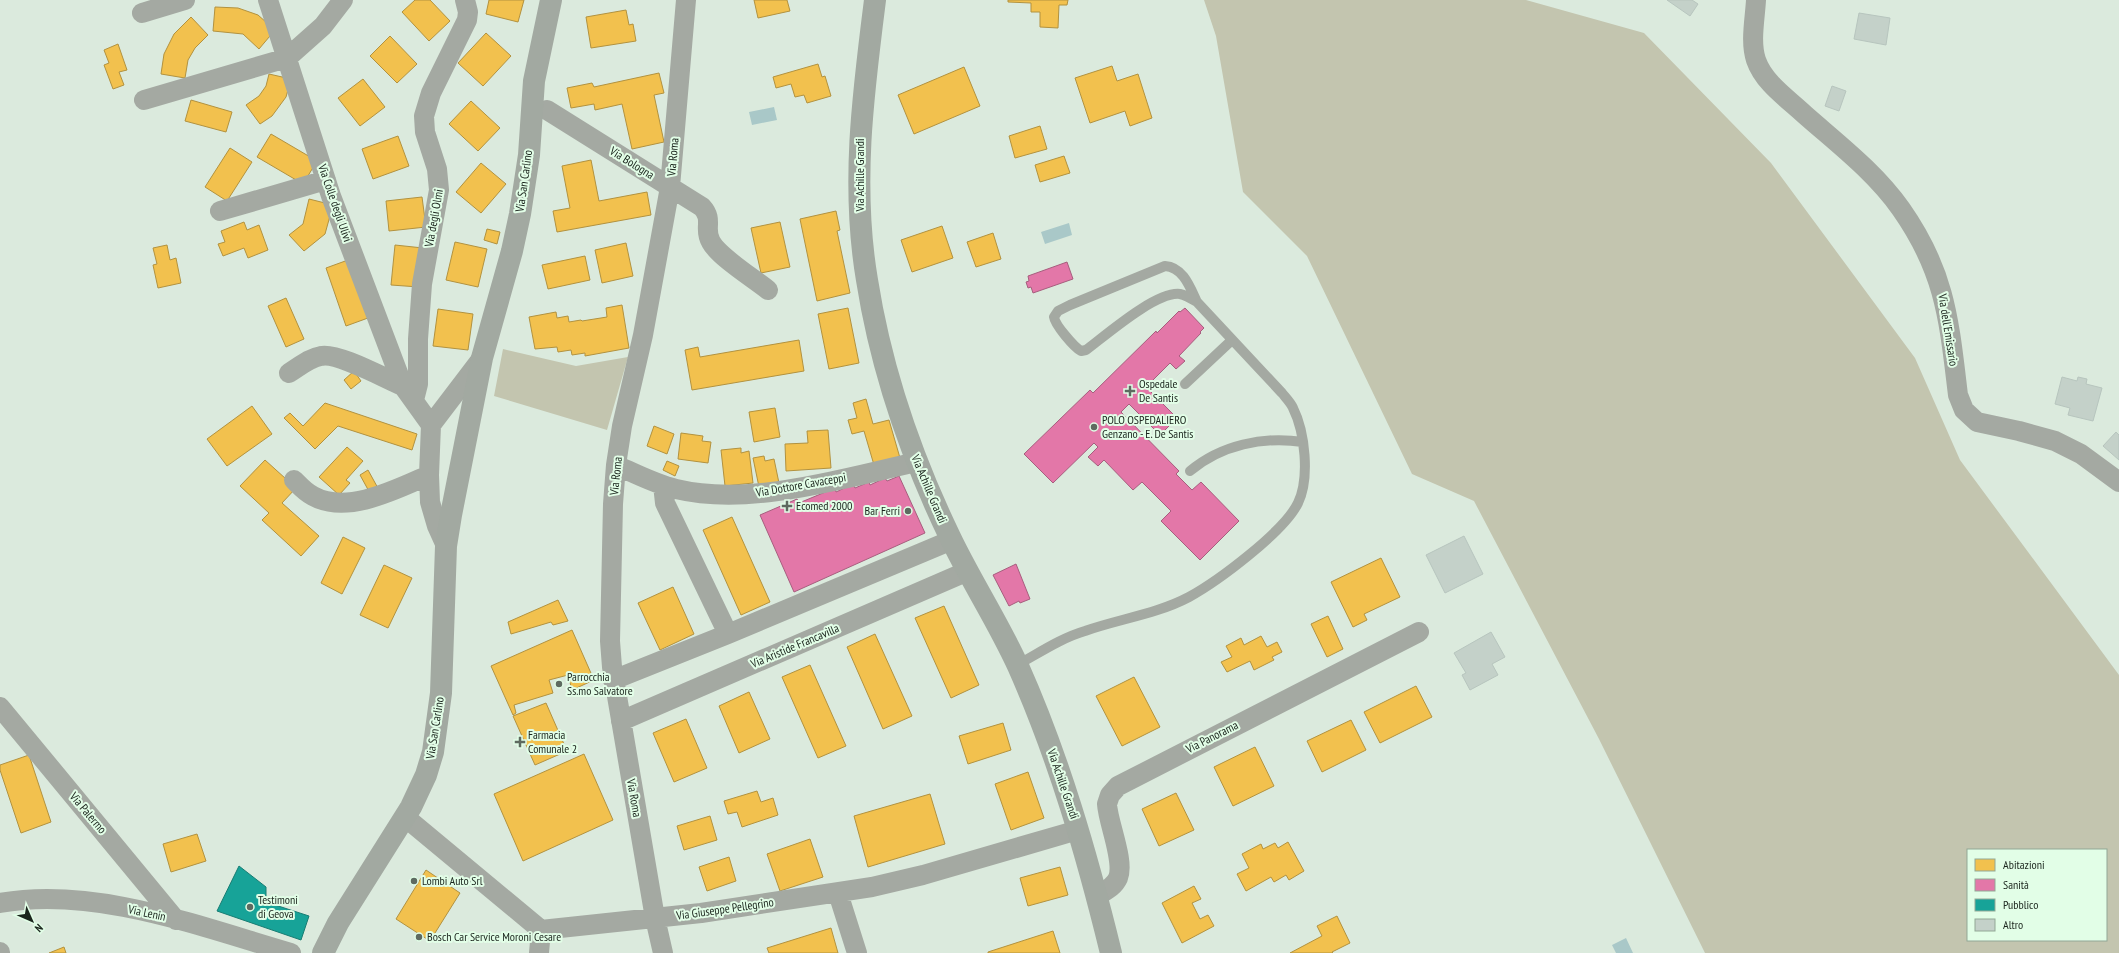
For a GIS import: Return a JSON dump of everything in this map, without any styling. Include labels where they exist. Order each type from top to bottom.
[{"type":"street","points":[[142,13],[185,0]]},
{"type":"street","name":"Via Colle degli Ulivi","points":[[268,0],[326,180],[408,393]]},
{"type":"street","points":[[144,100],[287,58],[323,26],[342,0]]},
{"type":"street","name":"Via degli Olmi","points":[[408,393],[418,384],[418,339],[422,284],[439,190],[437,169],[425,132],[424,116],[430,93],[467,20],[468,12],[465,0]]},
{"type":"street","name":"Via San Carlino","points":[[323,953],[342,916],[405,817],[426,775],[436,736],[441,693],[446,546],[482,358],[512,251],[520,214],[529,155],[534,81],[551,0]]},
{"type":"street","name":"Via Roma","points":[[664,953],[655,918],[613,680],[610,631],[613,504],[616,465],[622,426],[643,335],[670,187],[686,0]]},
{"type":"street","name":"Via Achille Grandi","points":[[875,0],[861,119],[858,194],[867,282],[877,328],[897,405],[917,462],[952,540],[1017,665],[1050,746],[1078,830],[1097,896],[1110,953]]},
{"type":"street","name":"Via dell'Emissario","points":[[1756,0],[1754,53],[1762,72],[1780,92],[1858,161],[1882,185],[1902,210],[1928,254],[1944,298],[1958,394],[1961,405],[1967,414],[1980,424],[2019,431],[2055,441],[2081,454],[2119,482]]},
{"type":"street","name":"Via Bologna","points":[[546,110],[670,187],[704,210],[709,220],[708,231],[710,241],[718,251],[768,290]]},
{"type":"street","points":[[220,211],[326,180]]},
{"type":"street","points":[[289,373],[311,359],[323,355],[341,358],[408,393],[431,425]]},
{"type":"street","name":"Via San Carlino","points":[[446,546],[432,512],[429,475],[431,425],[482,358]]},
{"type":"street","name":"Via Dottore Cavaceppi","points":[[616,465],[663,485],[703,493],[759,493],[800,487],[917,462]]},
{"type":"street","points":[[294,480],[316,498],[328,501],[346,502],[366,499],[387,493],[429,475]]},
{"type":"street","points":[[663,485],[665,504],[728,634]]},
{"type":"street","points":[[613,680],[728,634],[952,540]]},
{"type":"street","name":"Via Aristide Francavilla","points":[[621,721],[968,571]]},
{"type":"street","name":"Via Panorama","points":[[1097,896],[1110,888],[1116,881],[1120,870],[1107,804],[1110,795],[1118,786],[1419,632]]},
{"type":"street","name":"Via Palermo","points":[[0,707],[176,920]]},
{"type":"street","points":[[405,817],[541,930],[539,953]]},
{"type":"street","name":"Via Giuseppe Pellegrino","points":[[541,930],[655,918],[838,893],[905,880],[1078,830]]},
{"type":"street","points":[[838,893],[858,953]]},
{"type":"street","name":"Via Lenin","points":[[0,903],[31,900],[76,902],[121,908],[176,920],[291,953]]},
{"type":"lane","points":[[1017,665],[1083,631],[1164,607],[1188,597],[1237,563],[1286,520],[1299,502],[1304,486],[1305,458],[1301,428],[1293,407],[1197,302],[1188,284],[1173,266],[1165,266],[1070,305],[1058,311],[1054,317],[1065,335],[1081,351],[1086,350],[1143,307],[1160,299],[1179,294],[1197,302]]},
{"type":"lane","points":[[1185,384],[1232,340]]},
{"type":"lane","points":[[1190,471],[1204,459],[1233,447],[1261,441],[1288,440],[1303,442]]},
{"type":"green space","points":[[1204,0],[1526,0],[1644,33],[1771,163],[1915,358],[1960,460],[2119,675],[2119,953],[1705,953],[1599,739],[1474,501],[1412,474],[1307,256],[1243,192],[1216,36]]},
{"type":"green space","points":[[503,349],[576,366],[628,357],[607,430],[494,396]]},
{"type":"water","points":[[774,107],[777,120],[752,125],[749,112]]},
{"type":"water","points":[[1069,223],[1072,235],[1045,244],[1041,232]]},
{"type":"water","points":[[1626,938],[1633,953],[1616,953],[1612,945]]},
{"type":"building: Abitazioni","points":[[415,0],[430,0],[450,21],[429,41],[402,12]]},
{"type":"building: Abitazioni","points":[[489,0],[524,0],[518,22],[486,14]]},
{"type":"building: Abitazioni","points":[[754,0],[787,0],[790,11],[758,18]]},
{"type":"building: Abitazioni","points":[[1008,0],[1068,0],[1067,5],[1059,5],[1058,28],[1040,27],[1040,12],[1031,12],[1031,3],[1008,2]]},
{"type":"building: Abitazioni","points":[[215,7],[238,8],[258,15],[275,30],[259,49],[243,34],[213,31]]},
{"type":"building: Abitazioni","points":[[626,10],[629,25],[633,24],[636,41],[591,48],[586,17]]},
{"type":"building: Abitazioni","points":[[191,17],[208,35],[195,48],[188,60],[185,78],[161,74],[164,54],[174,34]]},
{"type":"building: Abitazioni","points":[[486,33],[511,56],[483,86],[458,63]]},
{"type":"building: Abitazioni","points":[[390,36],[417,64],[397,83],[370,56]]},
{"type":"building: Abitazioni","points":[[118,44],[127,70],[119,72],[124,85],[113,89],[104,65],[109,63],[104,50]]},
{"type":"building: Abitazioni","points":[[818,64],[822,77],[825,76],[831,96],[807,103],[804,95],[795,97],[791,84],[776,88],[773,77]]},
{"type":"building: Abitazioni","points":[[1112,66],[1117,81],[1138,74],[1152,118],[1130,126],[1125,111],[1090,123],[1075,78]]},
{"type":"building: Abitazioni","points":[[964,67],[980,106],[914,134],[898,95]]},
{"type":"building: Abitazioni","points":[[659,73],[664,93],[654,95],[664,142],[632,149],[622,104],[595,110],[594,104],[571,108],[567,88],[592,83],[594,87]]},
{"type":"building: Abitazioni","points":[[269,74],[291,79],[286,97],[272,116],[260,124],[246,105],[259,96],[266,86]]},
{"type":"building: Abitazioni","points":[[363,79],[385,107],[360,126],[338,98]]},
{"type":"building: Abitazioni","points":[[191,100],[232,112],[226,132],[185,121]]},
{"type":"building: Abitazioni","points":[[471,101],[500,128],[478,151],[449,124]]},
{"type":"building: Abitazioni","points":[[1040,126],[1047,149],[1015,158],[1009,136]]},
{"type":"building: Abitazioni","points":[[271,134],[317,161],[303,184],[257,157]]},
{"type":"building: Abitazioni","points":[[398,136],[409,166],[373,179],[362,149]]},
{"type":"building: Abitazioni","points":[[230,148],[252,162],[227,201],[205,187]]},
{"type":"building: Abitazioni","points":[[1064,156],[1070,173],[1040,182],[1035,165]]},
{"type":"building: Abitazioni","points":[[591,160],[599,201],[647,192],[651,215],[557,232],[553,211],[570,208],[562,166]]},
{"type":"building: Abitazioni","points":[[481,163],[506,184],[481,213],[456,192]]},
{"type":"building: Abitazioni","points":[[422,197],[426,227],[389,231],[386,201]]},
{"type":"building: Abitazioni","points":[[309,199],[333,205],[325,234],[304,251],[289,235],[303,224]]},
{"type":"building: Abitazioni","points":[[836,211],[840,230],[837,231],[850,293],[817,301],[800,219]]},
{"type":"building: Abitazioni","points":[[244,222],[247,230],[259,225],[268,250],[248,258],[244,248],[223,256],[218,244],[225,242],[221,231]]},
{"type":"building: Abitazioni","points":[[780,222],[790,267],[761,273],[751,228]]},
{"type":"building: Abitazioni","points":[[942,226],[953,258],[912,272],[901,240]]},
{"type":"building: Abitazioni","points":[[487,229],[500,232],[497,244],[484,240]]},
{"type":"building: Abitazioni","points":[[993,233],[1001,259],[976,267],[967,242]]},
{"type":"building: Abitazioni","points":[[455,242],[487,249],[478,287],[446,280]]},
{"type":"building: Abitazioni","points":[[626,243],[633,276],[602,283],[595,250]]},
{"type":"building: Abitazioni","points":[[167,245],[170,260],[176,258],[181,283],[158,288],[153,265],[157,264],[153,248]]},
{"type":"building: Abitazioni","points":[[395,245],[423,248],[419,287],[391,285]]},
{"type":"building: Abitazioni","points":[[585,256],[590,280],[548,289],[542,265]]},
{"type":"building: Abitazioni","points":[[348,260],[368,318],[346,326],[326,268]]},
{"type":"building: Abitazioni","points":[[286,298],[304,339],[286,347],[268,306]]},
{"type":"building: Abitazioni","points":[[622,305],[629,348],[585,356],[585,353],[572,355],[571,350],[558,352],[557,347],[535,349],[529,317],[556,312],[557,318],[568,316],[569,322],[582,321],[607,317],[606,308]]},
{"type":"building: Abitazioni","points":[[848,308],[859,363],[829,369],[818,314]]},
{"type":"building: Abitazioni","points":[[438,309],[473,314],[468,350],[433,346]]},
{"type":"building: Abitazioni","points":[[799,340],[804,371],[692,390],[685,350],[698,347],[700,357]]},
{"type":"building: Abitazioni","points":[[354,371],[361,381],[351,389],[344,380]]},
{"type":"building: Abitazioni","points":[[866,399],[873,424],[889,420],[900,458],[874,465],[864,431],[852,434],[848,420],[857,418],[853,403]]},
{"type":"building: Abitazioni","points":[[325,403],[417,434],[412,450],[338,426],[315,449],[284,418],[290,413],[303,426]]},
{"type":"building: Abitazioni","points":[[252,406],[272,434],[227,466],[207,439]]},
{"type":"building: Abitazioni","points":[[775,408],[780,437],[754,442],[749,412]]},
{"type":"building: Abitazioni","points":[[654,426],[674,434],[667,454],[647,446]]},
{"type":"building: Abitazioni","points":[[828,430],[831,468],[786,471],[785,444],[808,443],[807,431]]},
{"type":"building: Abitazioni","points":[[681,433],[703,436],[702,441],[711,442],[708,463],[678,459]]},
{"type":"building: Abitazioni","points":[[347,447],[363,461],[346,480],[350,483],[339,495],[319,477]]},
{"type":"building: Abitazioni","points":[[741,448],[741,453],[749,451],[753,483],[725,486],[721,450]]},
{"type":"building: Abitazioni","points":[[764,456],[765,461],[774,459],[779,483],[759,487],[753,458]]},
{"type":"building: Abitazioni","points":[[265,460],[296,488],[282,503],[319,536],[301,556],[262,520],[269,513],[240,486]]},
{"type":"building: Abitazioni","points":[[667,461],[679,466],[675,476],[663,470]]},
{"type":"building: Abitazioni","points":[[368,470],[379,490],[371,495],[360,475]]},
{"type":"building: Abitazioni","points":[[732,517],[770,602],[741,615],[703,530]]},
{"type":"building: Abitazioni","points":[[343,537],[365,548],[342,594],[321,583]]},
{"type":"building: Abitazioni","points":[[1381,558],[1400,597],[1364,614],[1367,620],[1353,627],[1331,582]]},
{"type":"building: Abitazioni","points":[[384,565],[412,578],[388,628],[360,615]]},
{"type":"building: Abitazioni","points":[[673,587],[694,634],[660,650],[638,603]]},
{"type":"building: Abitazioni","points":[[558,600],[568,621],[553,625],[551,622],[511,634],[508,622]]},
{"type":"building: Abitazioni","points":[[944,606],[979,685],[951,698],[915,618]]},
{"type":"building: Abitazioni","points":[[1328,616],[1343,649],[1327,657],[1311,624]]},
{"type":"building: Abitazioni","points":[[572,630],[594,680],[572,690],[568,675],[549,680],[553,693],[514,705],[516,713],[513,715],[491,666]]},
{"type":"building: Abitazioni","points":[[875,634],[912,716],[883,729],[847,647]]},
{"type":"building: Abitazioni","points":[[1261,636],[1267,647],[1277,642],[1282,652],[1272,657],[1274,660],[1254,670],[1250,661],[1227,672],[1221,662],[1232,657],[1226,646],[1241,638],[1244,645]]},
{"type":"building: Abitazioni","points":[[810,665],[846,746],[818,758],[782,677]]},
{"type":"building: Abitazioni","points":[[1134,677],[1160,727],[1122,746],[1096,696]]},
{"type":"building: Abitazioni","points":[[1416,686],[1432,717],[1380,743],[1364,712]]},
{"type":"building: Abitazioni","points":[[749,692],[770,739],[739,753],[719,706]]},
{"type":"building: Abitazioni","points":[[546,703],[567,751],[535,765],[513,716]]},
{"type":"building: Abitazioni","points":[[686,719],[707,768],[674,782],[653,733]]},
{"type":"building: Abitazioni","points":[[1351,720],[1366,750],[1322,772],[1307,741]]},
{"type":"building: Abitazioni","points":[[1003,723],[1011,750],[968,764],[959,736]]},
{"type":"building: Abitazioni","points":[[1255,747],[1274,786],[1233,806],[1214,767]]},
{"type":"building: Abitazioni","points":[[584,754],[613,820],[523,861],[494,794]]},
{"type":"building: Abitazioni","points":[[29,755],[51,822],[21,833],[0,770],[0,765]]},
{"type":"building: Abitazioni","points":[[1028,772],[1044,818],[1011,830],[995,784]]},
{"type":"building: Abitazioni","points":[[757,791],[761,802],[773,798],[778,815],[742,827],[737,812],[728,814],[724,801]]},
{"type":"building: Abitazioni","points":[[1176,793],[1194,830],[1159,846],[1142,809]]},
{"type":"building: Abitazioni","points":[[930,794],[945,844],[868,867],[854,816]]},
{"type":"building: Abitazioni","points":[[710,816],[717,840],[684,850],[677,826]]},
{"type":"building: Abitazioni","points":[[197,834],[206,861],[171,872],[163,844]]},
{"type":"building: Abitazioni","points":[[810,839],[823,877],[780,891],[767,854]]},
{"type":"building: Abitazioni","points":[[1288,842],[1304,871],[1289,880],[1286,875],[1274,882],[1271,877],[1246,891],[1237,874],[1249,868],[1242,854],[1261,844],[1263,849],[1275,843],[1278,848]]},
{"type":"building: Abitazioni","points":[[729,857],[736,881],[707,891],[699,867]]},
{"type":"building: Abitazioni","points":[[1060,867],[1068,895],[1028,906],[1020,878]]},
{"type":"building: Abitazioni","points":[[426,870],[460,893],[430,941],[396,919]]},
{"type":"building: Abitazioni","points":[[1194,886],[1201,899],[1192,903],[1200,919],[1208,915],[1214,926],[1182,943],[1162,903]]},
{"type":"building: Abitazioni","points":[[1337,916],[1350,943],[1332,952],[1333,953],[1290,953],[1322,936],[1317,926]]},
{"type":"building: Abitazioni","points":[[831,928],[838,953],[769,953],[767,948]]},
{"type":"building: Abitazioni","points":[[1053,931],[1060,953],[988,953],[988,952]]},
{"type":"building: Abitazioni","points":[[64,947],[66,953],[49,953]]},
{"type":"building: Sanità","points":[[1067,262],[1073,279],[1033,293],[1031,287],[1028,288],[1026,282],[1029,281],[1028,276]]},
{"type":"building: Sanità","name":"POLO OSPEDALIERO Genzano - E. De Santis","points":[[1185,308],[1204,328],[1179,356],[1185,361],[1176,369],[1170,363],[1146,387],[1177,418],[1160,435],[1129,404],[1121,412],[1179,471],[1176,474],[1192,490],[1201,482],[1239,521],[1200,560],[1161,521],[1171,511],[1142,482],[1133,490],[1104,460],[1098,466],[1088,457],[1098,447],[1094,443],[1053,483],[1024,454],[1090,390],[1093,393],[1156,331],[1157,333],[1179,311],[1180,312]]},
{"type":"building: Sanità","points":[[899,476],[925,533],[794,592],[760,515],[797,499],[799,503],[835,488],[836,492],[853,484],[855,488],[869,482],[870,485],[885,478],[887,481]]},
{"type":"building: Sanità","points":[[1016,564],[1030,599],[1020,603],[1019,601],[1009,606],[993,575]]},
{"type":"building: Pubblico","name":"Testimoni di Geova","points":[[239,866],[266,887],[266,902],[309,916],[301,940],[217,911]]},
{"type":"building: Altro","points":[[1667,0],[1692,0],[1698,4],[1690,16]]},
{"type":"building: Altro","points":[[1859,13],[1890,18],[1886,45],[1854,39]]},
{"type":"building: Altro","points":[[1832,86],[1846,91],[1839,111],[1825,106]]},
{"type":"building: Altro","points":[[2062,377],[2077,381],[2078,377],[2087,379],[2086,384],[2102,388],[2093,421],[2068,415],[2070,408],[2055,404]]},
{"type":"building: Altro","points":[[2116,432],[2119,435],[2119,460],[2103,446]]},
{"type":"building: Altro","points":[[1464,536],[1483,574],[1445,593],[1426,555]]},
{"type":"building: Altro","points":[[1491,632],[1505,657],[1492,664],[1498,675],[1470,690],[1462,675],[1466,673],[1454,653]]},
{"type":"place","name":"Ospedale De Santis","points":[[1130,391]]},
{"type":"place","name":"POLO OSPEDALIERO Genzano - E. De Santis","points":[[1094,427]]},
{"type":"place","name":"Ecomed 2000","points":[[787,506]]},
{"type":"place","name":"Bar Ferri","points":[[908,511]]},
{"type":"place","name":"Parrocchia Ss.mo Salvatore","points":[[559,684]]},
{"type":"place","name":"Farmacia Comunale 2","points":[[520,742]]},
{"type":"place","name":"Lombi Auto Srl","points":[[414,881]]},
{"type":"place","name":"Testimoni di Geova","points":[[250,907]]},
{"type":"place","name":"Bosch Car Service Moroni Cesare","points":[[419,937]]}]
